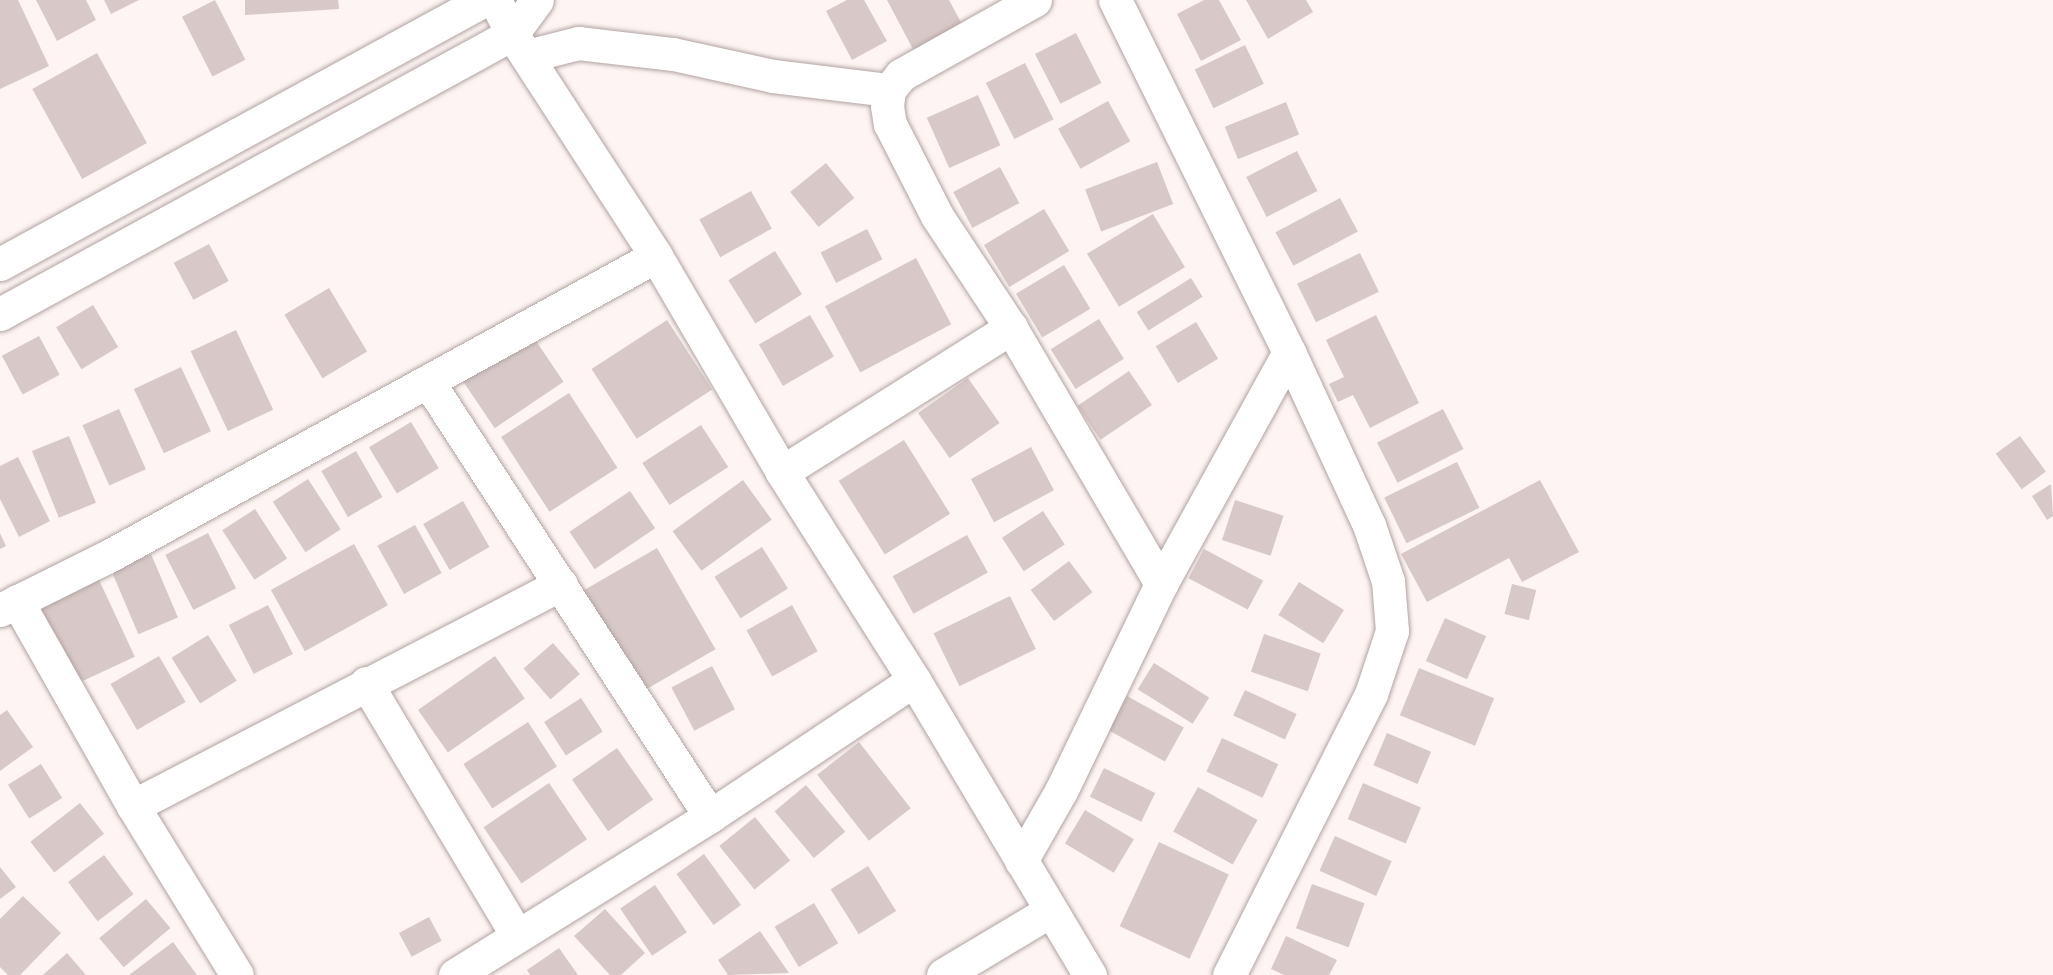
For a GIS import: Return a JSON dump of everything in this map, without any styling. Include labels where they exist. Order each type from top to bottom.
[{"type":"street","points":[[0,264],[483,0]]},
{"type":"street","points":[[495,0],[519,45],[656,256],[782,472],[914,680],[1050,912],[1090,975]]},
{"type":"street","points":[[519,45],[533,0]]},
{"type":"street","points":[[1035,0],[919,62],[889,90],[886,106],[890,124],[937,216],[1011,328],[1161,584]]},
{"type":"street","points":[[1115,0],[1289,352],[1369,525],[1388,581],[1392,631],[1371,694],[1229,975]]},
{"type":"street","points":[[0,314],[519,45],[578,43],[673,54],[773,76],[889,90]]},
{"type":"street","points":[[237,975],[8,606],[107,557],[429,383],[656,256]]},
{"type":"street","points":[[782,472],[1011,328]]},
{"type":"street","points":[[1021,861],[1061,791],[1161,584],[1289,352]]},
{"type":"street","points":[[429,383],[710,816]]},
{"type":"street","points":[[133,806],[366,683],[561,584]]},
{"type":"street","points":[[455,975],[517,934],[710,816],[914,680]]},
{"type":"street","points":[[366,683],[517,934]]},
{"type":"street","points":[[943,975],[1050,912]]},
{"type":"building","points":[[0,0],[18,0],[49,66],[0,89]]},
{"type":"building","points":[[36,0],[86,0],[96,20],[57,41]]},
{"type":"building","points":[[104,0],[139,0],[111,14]]},
{"type":"building","points":[[215,0],[245,60],[212,76],[182,17]]},
{"type":"building","points":[[245,0],[338,0],[339,9],[245,15]]},
{"type":"building","points":[[847,0],[864,0],[887,41],[852,60],[826,11]]},
{"type":"building","points":[[887,0],[949,0],[963,26],[915,53]]},
{"type":"building","points":[[1204,0],[1219,0],[1241,40],[1201,61],[1177,14]]},
{"type":"building","points":[[1246,0],[1306,0],[1313,12],[1268,39]]},
{"type":"building","points":[[1076,33],[1101,83],[1060,104],[1035,54]]},
{"type":"building","points":[[1245,45],[1264,84],[1214,108],[1195,70]]},
{"type":"building","points":[[97,53],[147,143],[82,179],[32,89]]},
{"type":"building","points":[[1025,63],[1054,119],[1014,139],[986,83]]},
{"type":"building","points":[[978,95],[1000,145],[949,168],[927,118]]},
{"type":"building","points":[[1108,101],[1130,141],[1080,169],[1058,129]]},
{"type":"building","points":[[1286,102],[1299,134],[1238,159],[1225,127]]},
{"type":"building","points":[[1297,151],[1317,191],[1267,217],[1246,177]]},
{"type":"building","points":[[1157,162],[1173,204],[1101,232],[1085,190]]},
{"type":"building","points":[[826,163],[854,198],[819,227],[790,192]]},
{"type":"building","points":[[1000,167],[1019,203],[972,228],[953,192]]},
{"type":"building","points":[[751,191],[772,229],[720,257],[699,220]]},
{"type":"building","points":[[1340,198],[1358,232],[1293,266],[1276,232]]},
{"type":"building","points":[[1044,209],[1069,251],[1009,287],[984,245]]},
{"type":"building","points":[[1153,214],[1185,267],[1119,307],[1087,254]]},
{"type":"building","points":[[867,229],[882,259],[836,283],[821,253]]},
{"type":"building","points":[[209,244],[229,281],[193,300],[174,263]]},
{"type":"building","points":[[775,251],[802,294],[755,323],[728,280]]},
{"type":"building","points":[[1360,253],[1379,292],[1316,322],[1297,284]]},
{"type":"building","points":[[916,258],[951,324],[860,373],[825,306]]},
{"type":"building","points":[[1064,265],[1090,309],[1042,338],[1016,294]]},
{"type":"building","points":[[1191,278],[1203,297],[1148,331],[1137,312]]},
{"type":"building","points":[[329,288],[367,351],[323,378],[284,315]]},
{"type":"building","points":[[93,305],[118,347],[81,369],[56,327]]},
{"type":"building","points":[[810,315],[834,357],[783,386],[759,344]]},
{"type":"building","points":[[1376,315],[1419,403],[1370,428],[1353,395],[1338,402],[1329,384],[1344,377],[1326,340]]},
{"type":"building","points":[[1099,319],[1124,359],[1076,389],[1051,349]]},
{"type":"building","points":[[667,320],[712,390],[637,439],[592,369]]},
{"type":"building","points":[[1196,322],[1218,359],[1178,383],[1156,346]]},
{"type":"building","points":[[236,330],[273,410],[228,431],[191,351]]},
{"type":"building","points":[[530,332],[564,382],[495,428],[461,378]]},
{"type":"building","points":[[39,336],[60,375],[23,395],[2,356]]},
{"type":"building","points":[[181,367],[211,431],[164,453],[134,389]]},
{"type":"building","points":[[1129,371],[1152,405],[1101,440],[1078,406]]},
{"type":"building","points":[[968,378],[1000,423],[950,458],[918,413]]},
{"type":"building","points":[[569,393],[617,468],[550,512],[501,437]]},
{"type":"building","points":[[119,409],[146,469],[109,486],[82,425]]},
{"type":"building","points":[[1443,409],[1463,449],[1397,483],[1377,443]]},
{"type":"building","points":[[411,422],[439,468],[397,494],[369,447]]},
{"type":"building","points":[[701,425],[728,467],[670,505],[642,463]]},
{"type":"building","points":[[69,436],[96,503],[59,518],[32,451]]},
{"type":"building","points":[[2020,436],[2046,472],[2022,489],[1996,454]]},
{"type":"building","points":[[904,440],[950,514],[885,555],[839,481]]},
{"type":"building","points":[[1031,447],[1054,490],[994,522],[971,479]]},
{"type":"building","points":[[356,451],[383,497],[348,517],[321,471]]},
{"type":"building","points":[[18,457],[50,521],[19,537],[0,499],[0,466]]},
{"type":"building","points":[[1457,462],[1479,508],[1407,543],[1384,498]]},
{"type":"building","points":[[308,479],[341,529],[305,552],[273,502]]},
{"type":"building","points":[[743,480],[772,520],[701,571],[673,531]]},
{"type":"building","points":[[1540,480],[1579,552],[1522,582],[1509,558],[1427,602],[1401,554]]},
{"type":"building","points":[[2051,484],[2053,516],[2047,520],[2032,496]]},
{"type":"building","points":[[630,491],[655,528],[595,569],[569,532]]},
{"type":"building","points":[[1235,500],[1284,516],[1271,556],[1222,540]]},
{"type":"building","points":[[463,501],[490,547],[450,570],[423,524]]},
{"type":"building","points":[[255,509],[287,558],[254,580],[222,530]]},
{"type":"building","points":[[1043,511],[1065,545],[1024,571],[1002,538]]},
{"type":"building","points":[[415,525],[442,573],[404,594],[377,546]]},
{"type":"building","points":[[0,533],[6,546],[0,549]]},
{"type":"building","points":[[208,533],[236,588],[193,610],[165,555]]},
{"type":"building","points":[[967,535],[988,573],[914,614],[893,576]]},
{"type":"building","points":[[354,544],[388,605],[305,651],[271,590]]},
{"type":"building","points":[[762,547],[788,589],[740,618],[715,577]]},
{"type":"building","points":[[657,548],[716,649],[639,693],[581,592]]},
{"type":"building","points":[[1204,549],[1263,580],[1248,610],[1189,578]]},
{"type":"building","points":[[151,554],[178,618],[138,634],[111,571]]},
{"type":"building","points":[[1069,561],[1092,592],[1054,621],[1031,590]]},
{"type":"building","points":[[93,567],[135,657],[69,688],[27,598]]},
{"type":"building","points":[[1299,582],[1344,610],[1323,643],[1278,615]]},
{"type":"building","points":[[1512,584],[1536,590],[1529,620],[1505,614]]},
{"type":"building","points":[[1010,596],[1036,649],[959,686],[934,633]]},
{"type":"building","points":[[268,605],[293,654],[254,674],[229,625]]},
{"type":"building","points":[[792,605],[818,651],[772,677],[747,630]]},
{"type":"building","points":[[1445,618],[1486,636],[1467,679],[1426,661]]},
{"type":"building","points":[[1264,634],[1321,654],[1308,691],[1251,672]]},
{"type":"building","points":[[208,635],[237,681],[200,704],[172,658]]},
{"type":"building","points":[[553,643],[580,674],[550,700],[524,669]]},
{"type":"building","points":[[159,656],[186,702],[137,730],[111,684]]},
{"type":"building","points":[[495,656],[525,699],[448,753],[418,710]]},
{"type":"building","points":[[1154,663],[1209,697],[1193,724],[1138,689]]},
{"type":"building","points":[[712,666],[735,709],[694,731],[671,688]]},
{"type":"building","points":[[1419,668],[1494,698],[1475,746],[1400,715]]},
{"type":"building","points":[[1245,690],[1297,714],[1285,739],[1233,715]]},
{"type":"building","points":[[1127,696],[1184,728],[1165,762],[1108,730]]},
{"type":"building","points":[[581,698],[603,732],[566,756],[544,722]]},
{"type":"building","points":[[7,710],[33,747],[0,771],[0,715]]},
{"type":"building","points":[[528,722],[557,766],[492,808],[463,764]]},
{"type":"building","points":[[1387,733],[1431,752],[1418,784],[1373,765]]},
{"type":"building","points":[[1222,738],[1278,764],[1263,798],[1206,772]]},
{"type":"building","points":[[859,742],[911,808],[869,841],[817,775]]},
{"type":"building","points":[[617,748],[653,800],[608,831],[572,780]]},
{"type":"building","points":[[41,764],[62,798],[29,819],[8,785]]},
{"type":"building","points":[[1104,768],[1155,793],[1141,822],[1090,797]]},
{"type":"building","points":[[549,783],[587,839],[522,884],[484,827]]},
{"type":"building","points":[[1363,783],[1421,808],[1406,844],[1348,819]]},
{"type":"building","points":[[806,785],[845,832],[814,858],[775,811]]},
{"type":"building","points":[[1198,787],[1257,820],[1233,865],[1173,832]]},
{"type":"building","points":[[80,803],[104,834],[54,873],[30,842]]},
{"type":"building","points":[[1085,810],[1134,839],[1114,873],[1065,843]]},
{"type":"building","points":[[755,817],[790,861],[754,889],[719,846]]},
{"type":"building","points":[[1335,836],[1392,861],[1376,896],[1320,871]]},
{"type":"building","points":[[1159,842],[1229,875],[1189,959],[1120,926]]},
{"type":"building","points":[[704,854],[741,905],[714,925],[676,874]]},
{"type":"building","points":[[104,855],[133,894],[98,921],[68,882]]},
{"type":"building","points":[[868,866],[896,911],[859,934],[831,889]]},
{"type":"building","points":[[0,867],[16,887],[0,899]]},
{"type":"building","points":[[1312,884],[1365,903],[1349,947],[1296,928]]},
{"type":"building","points":[[655,885],[687,932],[652,956],[620,908]]},
{"type":"building","points":[[23,896],[61,933],[20,975],[8,975],[0,967],[0,919]]},
{"type":"building","points":[[146,899],[170,928],[124,967],[99,938]]},
{"type":"building","points":[[814,903],[838,943],[799,967],[775,927]]},
{"type":"building","points":[[605,909],[645,953],[621,975],[610,975],[574,936]]},
{"type":"building","points":[[429,917],[442,941],[412,957],[399,933]]},
{"type":"building","points":[[760,931],[789,973],[728,975],[718,960]]},
{"type":"building","points":[[1286,936],[1337,960],[1329,975],[1284,975],[1271,969]]},
{"type":"building","points":[[173,942],[197,975],[129,975]]},
{"type":"building","points":[[559,948],[578,975],[530,975],[527,970]]},
{"type":"building","points":[[67,953],[86,975],[43,975]]}]
